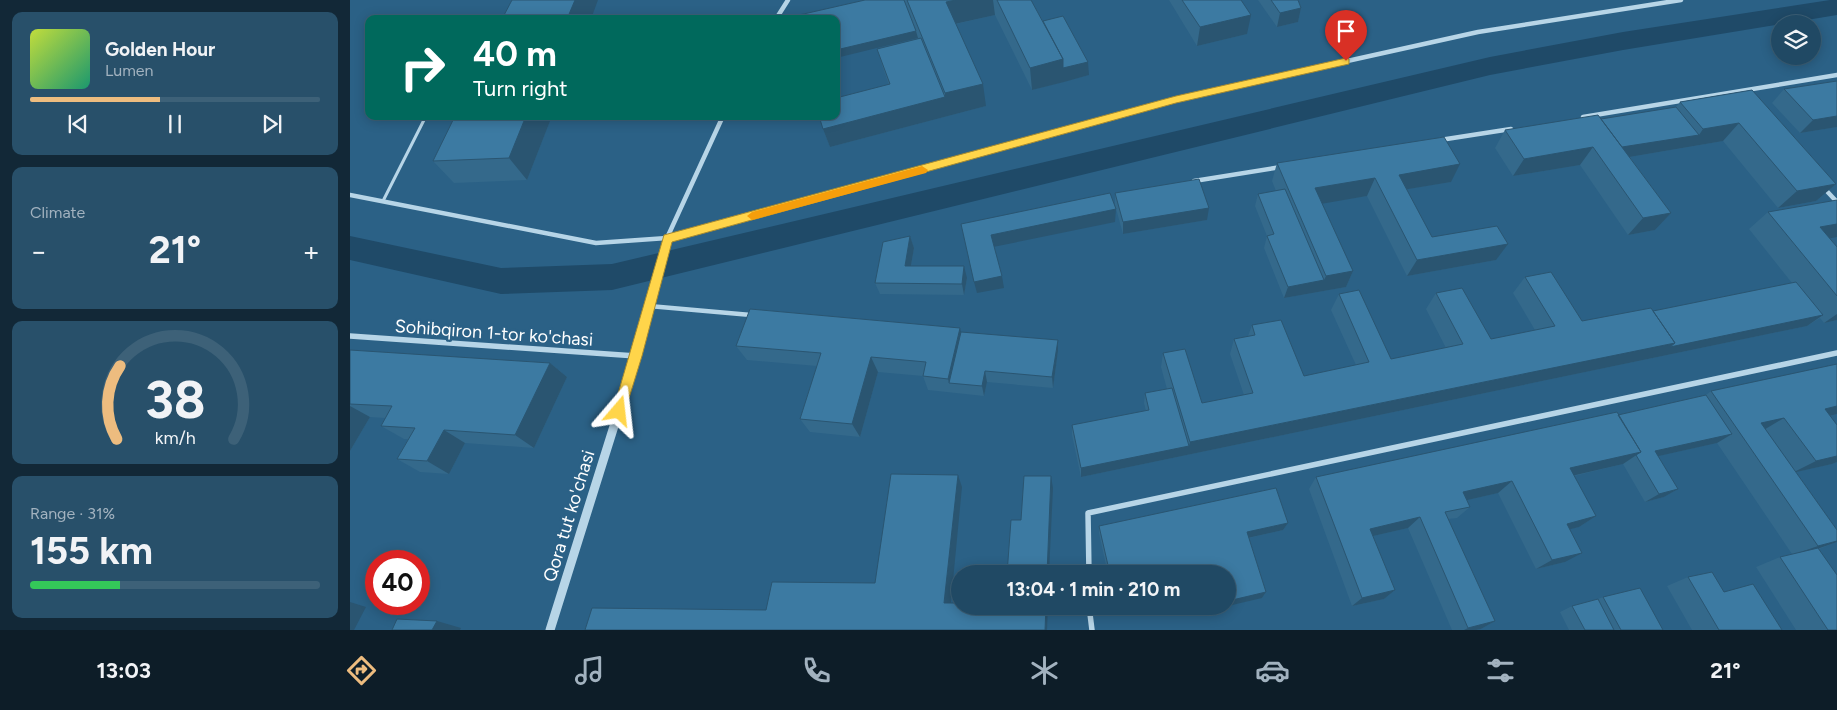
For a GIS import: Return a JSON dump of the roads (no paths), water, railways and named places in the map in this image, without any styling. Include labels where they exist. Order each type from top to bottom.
[{"type":"street","points":[[779,15],[788,0]]},
{"type":"street","points":[[350,195],[596,244],[667,239],[1176,99],[1478,32],[1681,0]]},
{"type":"street","points":[[1581,118],[1837,75]]},
{"type":"street","points":[[1737,92],[1744,99]]},
{"type":"street","name":"Qora tut ko'chasi","points":[[550,630],[636,356],[667,239],[720,120]]},
{"type":"street","points":[[1434,142],[1522,127]]},
{"type":"street","points":[[1189,182],[1287,166]]},
{"type":"street","points":[[1817,180],[1837,202]]},
{"type":"street","name":"Sohibqiron 1-tor ko'chasi","points":[[350,336],[636,356]]},
{"type":"street","points":[[1089,565],[1088,513],[1837,353]]},
{"type":"street","points":[[1090,615],[1092,630]]},
{"type":"lane","points":[[383,201],[424,120]]},
{"type":"lane","points":[[650,302],[756,316]]},
{"type":"waterway","points":[[350,248],[501,281],[612,277],[731,250],[1490,66],[1623,41],[1837,7]]}]
